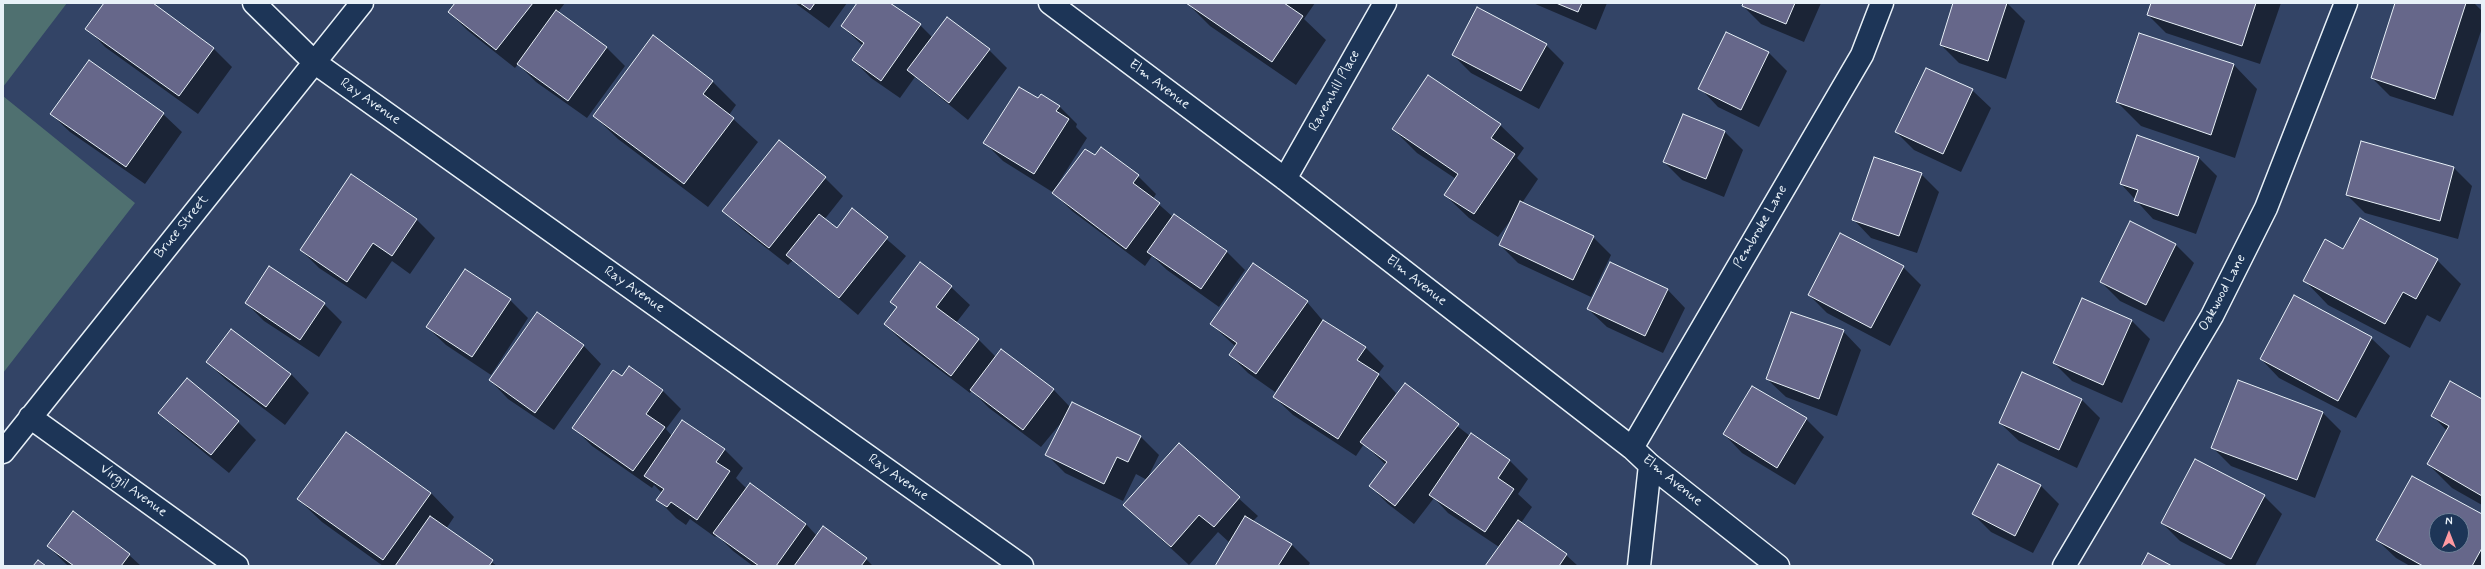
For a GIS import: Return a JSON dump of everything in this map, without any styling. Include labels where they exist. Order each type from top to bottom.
[{"type":"street","name":"Ray Avenue","points":[[254,3],[314,62],[1022,566]]},
{"type":"street","name":"Bruce Street","points":[[3,452],[362,3]]},
{"type":"street","name":"Elm Avenue","points":[[1050,3],[1286,179],[1632,448],[1650,465],[1778,566]]},
{"type":"street","name":"Ravenhill Place","points":[[1286,179],[1385,3]]},
{"type":"street","name":"Pembroke Lane","points":[[1632,448],[1862,55],[1882,3]]},
{"type":"street","name":"Oakwood Lane","points":[[2064,566],[2212,316],[2266,208],[2346,3]]},
{"type":"street","name":"Virgil Avenue","points":[[30,417],[237,566]]},
{"type":"street","points":[[1639,566],[1650,465]]},
{"type":"green space","points":[[3,3],[67,3],[3,87]]},
{"type":"green space","points":[[3,96],[135,203],[3,373]]},
{"type":"building","points":[[104,3],[153,3],[214,48],[179,96],[85,29]]},
{"type":"building","points":[[455,3],[533,3],[496,50],[448,12]]},
{"type":"building","points":[[800,3],[815,3],[810,10]]},
{"type":"building","points":[[857,3],[890,3],[921,24],[881,81],[852,60],[864,43],[841,26]]},
{"type":"building","points":[[1186,3],[1284,3],[1303,16],[1272,62]]},
{"type":"building","points":[[1556,3],[1582,3],[1578,12]]},
{"type":"building","points":[[1743,3],[1795,3],[1786,24],[1742,6]]},
{"type":"building","points":[[1953,3],[2007,3],[1988,61],[1940,45]]},
{"type":"building","points":[[2151,3],[2256,3],[2242,46],[2147,15]]},
{"type":"building","points":[[2395,3],[2466,3],[2435,99],[2371,78]]},
{"type":"building","points":[[1477,7],[1547,44],[1521,91],[1452,55]]},
{"type":"building","points":[[556,10],[607,47],[568,101],[517,64]]},
{"type":"building","points":[[947,17],[990,49],[949,103],[907,70]]},
{"type":"building","points":[[1726,32],[1769,52],[1741,110],[1698,89]]},
{"type":"building","points":[[2139,33],[2234,64],[2211,135],[2116,102]]},
{"type":"building","points":[[653,35],[713,81],[703,94],[734,118],[684,184],[593,116]]},
{"type":"building","points":[[89,60],[164,113],[126,167],[50,114]]},
{"type":"building","points":[[1926,68],[1973,89],[1943,154],[1895,132]]},
{"type":"building","points":[[1428,75],[1501,124],[1491,138],[1515,154],[1474,214],[1444,195],[1458,174],[1392,129]]},
{"type":"building","points":[[1019,87],[1038,98],[1041,94],[1060,106],[1056,111],[1069,119],[1034,174],[983,143]]},
{"type":"building","points":[[1683,114],[1725,131],[1706,179],[1663,162]]},
{"type":"building","points":[[2137,135],[2199,157],[2178,216],[2134,201],[2138,190],[2120,184]]},
{"type":"building","points":[[779,140],[826,177],[769,248],[722,211]]},
{"type":"building","points":[[2361,141],[2454,167],[2440,221],[2346,195]]},
{"type":"building","points":[[1101,147],[1139,175],[1133,183],[1160,203],[1126,249],[1052,193],[1085,149],[1095,155]]},
{"type":"building","points":[[1874,157],[1922,173],[1899,236],[1852,220]]},
{"type":"building","points":[[351,174],[417,219],[392,256],[373,243],[347,282],[300,250]]},
{"type":"building","points":[[1520,201],[1594,236],[1573,280],[1499,245]]},
{"type":"building","points":[[852,208],[888,237],[839,298],[786,255],[819,214],[837,228]]},
{"type":"building","points":[[1174,214],[1227,251],[1201,289],[1147,252]]},
{"type":"building","points":[[2360,218],[2438,259],[2416,299],[2403,292],[2385,324],[2303,281],[2325,239],[2343,249]]},
{"type":"building","points":[[2130,221],[2176,244],[2146,305],[2100,282]]},
{"type":"building","points":[[1840,233],[1904,266],[1871,328],[1808,295]]},
{"type":"building","points":[[920,262],[952,286],[936,307],[979,339],[951,376],[884,324],[897,307],[890,302]]},
{"type":"building","points":[[1610,262],[1668,289],[1645,336],[1587,309]]},
{"type":"building","points":[[1253,263],[1308,301],[1256,374],[1229,355],[1237,343],[1210,324]]},
{"type":"building","points":[[269,266],[325,303],[300,340],[245,303]]},
{"type":"building","points":[[465,269],[511,299],[472,357],[426,327]]},
{"type":"building","points":[[2294,295],[2372,337],[2338,401],[2260,359]]},
{"type":"building","points":[[2082,298],[2132,320],[2103,385],[2053,363]]},
{"type":"building","points":[[537,312],[584,345],[535,413],[489,380]]},
{"type":"building","points":[[1791,312],[1844,330],[1819,399],[1766,379]]},
{"type":"building","points":[[1323,320],[1366,347],[1357,360],[1379,374],[1338,439],[1273,397]]},
{"type":"building","points":[[231,329],[291,374],[266,407],[206,362]]},
{"type":"building","points":[[1001,349],[1054,389],[1023,430],[970,390]]},
{"type":"building","points":[[629,366],[663,390],[646,414],[665,427],[633,471],[572,428],[613,370],[622,376]]},
{"type":"building","points":[[2022,372],[2082,399],[2059,450],[1999,423]]},
{"type":"building","points":[[187,378],[239,421],[211,455],[158,413]]},
{"type":"building","points":[[2238,380],[2323,412],[2297,480],[2211,448]]},
{"type":"building","points":[[2450,381],[2482,399],[2482,496],[2427,464],[2449,426],[2431,416]]},
{"type":"building","points":[[1405,383],[1459,424],[1395,506],[1369,486],[1387,462],[1360,442]]},
{"type":"building","points":[[1752,386],[1807,418],[1777,468],[1723,434]]},
{"type":"building","points":[[1072,402],[1141,436],[1128,462],[1117,457],[1104,484],[1045,455]]},
{"type":"building","points":[[682,420],[725,449],[716,462],[730,471],[697,520],[671,502],[667,507],[656,500],[664,489],[644,476]]},
{"type":"building","points":[[346,432],[431,493],[383,560],[297,499]]},
{"type":"building","points":[[1471,433],[1510,460],[1498,478],[1514,489],[1485,532],[1429,495]]},
{"type":"building","points":[[1179,443],[1240,497],[1214,527],[1199,515],[1171,547],[1123,505]]},
{"type":"building","points":[[2195,459],[2265,495],[2231,559],[2161,523]]},
{"type":"building","points":[[1998,464],[2041,485],[2015,536],[1972,514]]},
{"type":"building","points":[[2412,476],[2482,514],[2482,548],[2472,566],[2423,566],[2376,540]]},
{"type":"building","points":[[750,483],[806,524],[776,566],[759,566],[713,533]]},
{"type":"building","points":[[73,511],[130,554],[121,566],[74,566],[47,546]]},
{"type":"building","points":[[430,516],[493,560],[489,566],[395,566]]},
{"type":"building","points":[[1245,516],[1292,544],[1278,566],[1215,566]]},
{"type":"building","points":[[1518,520],[1567,554],[1559,566],[1485,566]]},
{"type":"building","points":[[823,526],[867,558],[861,566],[794,566]]},
{"type":"building","points":[[2148,553],[2172,566],[2141,566]]},
{"type":"building","points":[[38,560],[46,566],[33,566]]}]
